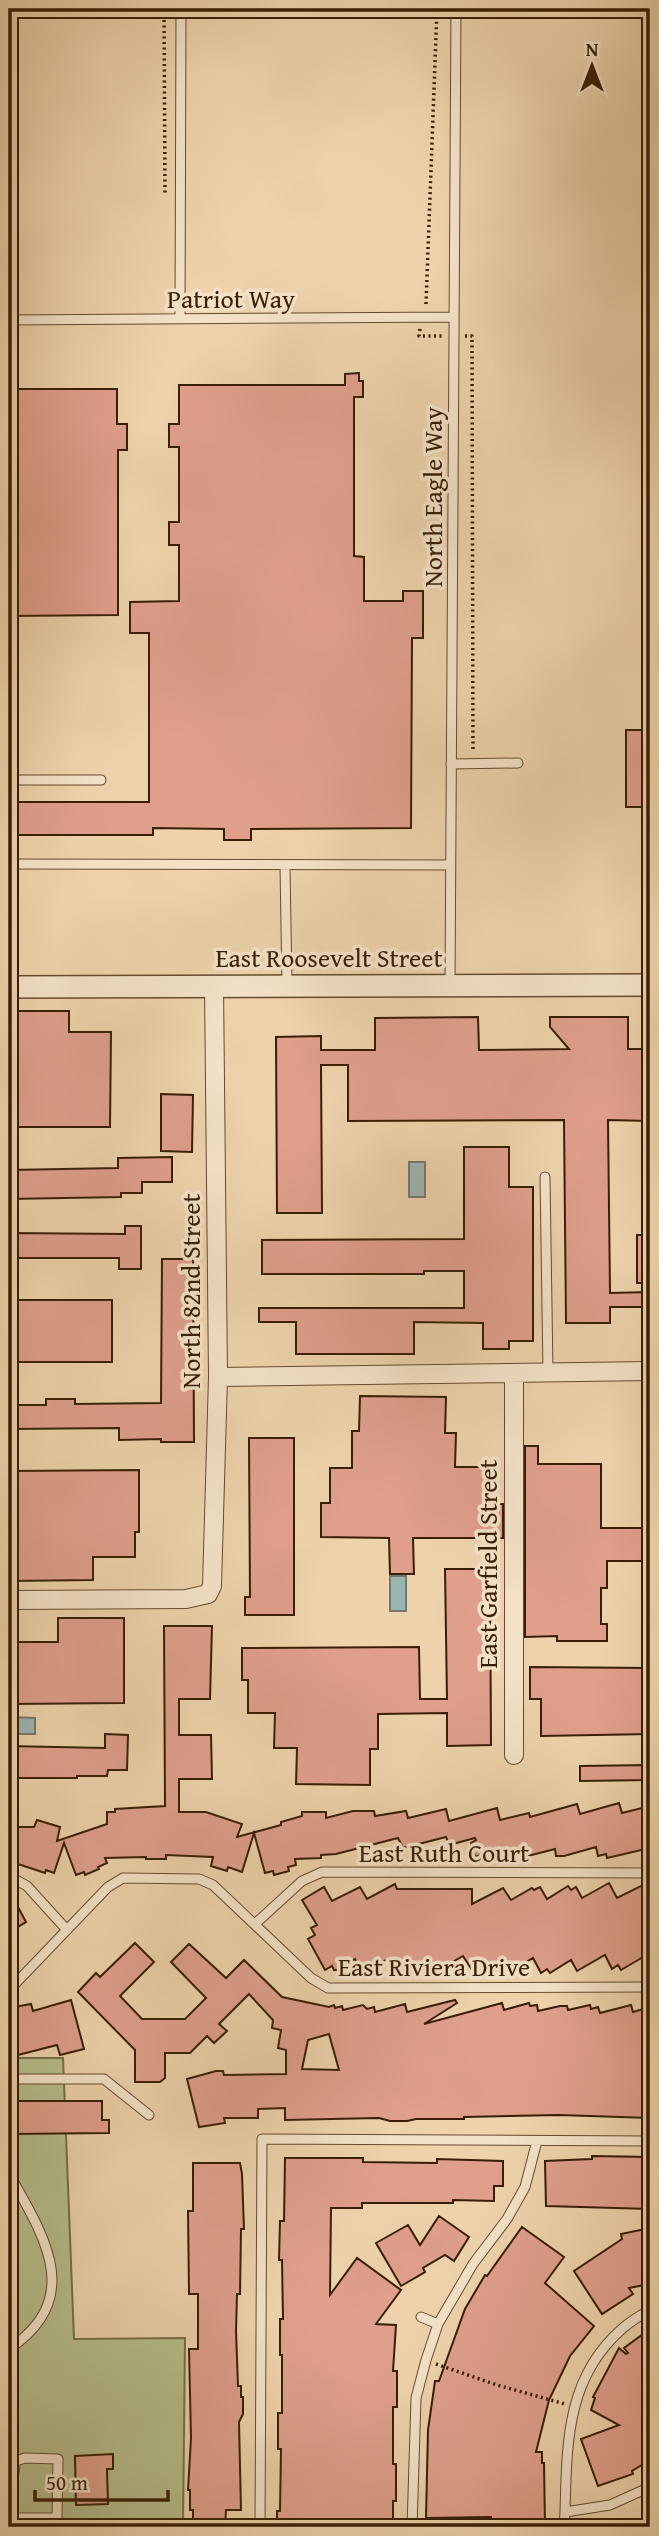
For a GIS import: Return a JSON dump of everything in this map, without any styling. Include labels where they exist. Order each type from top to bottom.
[{"type":"street","name":"North 82nd Street","points":[[9,1600],[186,1600],[208,1594],[214,1578],[218,1377],[214,985]]},
{"type":"street","name":"East Roosevelt Street","points":[[9,987],[650,985]]},
{"type":"street","points":[[218,1377],[650,1371]]},
{"type":"street","name":"East Garfield Street","points":[[514,1373],[514,1755]]},
{"type":"lane","points":[[180,319],[181,9]]},
{"type":"lane","name":"North Eagle Way","points":[[450,985],[457,9]]},
{"type":"lane","name":"Patriot Way","points":[[9,320],[454,317]]},
{"type":"lane","points":[[451,764],[518,763]]},
{"type":"lane","points":[[9,780],[101,780]]},
{"type":"lane","points":[[9,864],[450,865]]},
{"type":"lane","points":[[285,866],[287,985]]},
{"type":"lane","points":[[545,1177],[548,1372]]},
{"type":"lane","name":"East Ruth Court","points":[[256,1924],[302,1881],[322,1872],[650,1873]]},
{"type":"lane","points":[[9,1877],[27,1886],[67,1930]]},
{"type":"lane","name":"East Riviera Drive","points":[[9,1986],[15,1984],[108,1887],[124,1878],[199,1879],[214,1885],[311,1978],[328,1988],[650,1987]]},
{"type":"lane","points":[[9,2079],[104,2079],[149,2115]]},
{"type":"lane","points":[[260,2527],[262,2138],[650,2141]]},
{"type":"lane","points":[[412,2527],[416,2398],[426,2360],[438,2324],[525,2187],[537,2141]]},
{"type":"lane","points":[[9,2174],[47,2245],[52,2266],[52,2286],[46,2308],[36,2327],[9,2349]]},
{"type":"lane","points":[[565,2527],[566,2449],[576,2395],[594,2359],[623,2328],[650,2310]]},
{"type":"lane","points":[[421,2316],[438,2324]]},
{"type":"lane","points":[[9,2450],[13,2462],[13,2486],[9,2499]]},
{"type":"lane","points":[[9,2514],[15,2518],[57,2518],[58,2459],[25,2458],[13,2462]]},
{"type":"lane","points":[[565,2512],[610,2505],[650,2487]]},
{"type":"path","points":[[164,9],[165,198]]},
{"type":"path","points":[[426,2360],[497,2385],[574,2406]]},
{"type":"green space","points":[[9,2058],[63,2058],[74,2339],[185,2338],[183,2527],[9,2527]]},
{"type":"water","points":[[409,1162],[425,1162],[425,1197],[409,1197]]},
{"type":"water","points":[[390,1576],[406,1576],[406,1611],[390,1611]]},
{"type":"water","points":[[9,1717],[35,1718],[35,1734],[9,1734]]},
{"type":"building","points":[[359,373],[359,381],[363,381],[363,397],[354,397],[354,556],[364,557],[364,601],[403,601],[403,591],[423,591],[423,638],[412,638],[411,828],[251,829],[251,840],[224,840],[224,829],[153,828],[153,835],[9,835],[9,802],[149,802],[149,633],[130,633],[130,602],[179,601],[179,545],[169,545],[169,522],[179,522],[179,447],[169,447],[169,424],[179,424],[179,385],[345,385],[345,374]]},
{"type":"building","points":[[9,389],[117,389],[117,424],[127,424],[127,450],[118,450],[118,615],[9,616]]},
{"type":"building","points":[[626,730],[650,730],[650,807],[626,807]]},
{"type":"building","points":[[9,1011],[69,1011],[69,1032],[111,1032],[110,1127],[9,1127]]},
{"type":"building","points":[[478,1017],[479,1050],[569,1049],[550,1027],[550,1017],[628,1017],[628,1049],[650,1049],[650,1121],[608,1120],[610,1293],[650,1292],[650,1307],[610,1307],[610,1323],[566,1323],[564,1120],[348,1121],[348,1065],[321,1065],[322,1213],[277,1213],[276,1037],[321,1036],[321,1050],[375,1050],[375,1018]]},
{"type":"building","points":[[161,1094],[193,1095],[192,1152],[161,1151]]},
{"type":"building","points":[[464,1147],[509,1147],[509,1187],[533,1187],[533,1341],[509,1341],[509,1349],[483,1349],[483,1323],[414,1322],[414,1354],[296,1354],[296,1322],[259,1322],[259,1308],[464,1308],[464,1271],[424,1271],[424,1274],[262,1274],[262,1240],[464,1239]]},
{"type":"building","points":[[172,1157],[172,1182],[142,1182],[142,1193],[121,1193],[121,1197],[9,1199],[9,1170],[118,1168],[118,1158]]},
{"type":"building","points":[[125,1226],[141,1226],[141,1269],[119,1269],[119,1258],[9,1258],[9,1233],[125,1234]]},
{"type":"building","points":[[637,1235],[650,1235],[650,1283],[637,1283]]},
{"type":"building","points":[[193,1248],[194,1442],[161,1442],[161,1439],[119,1440],[119,1428],[9,1429],[9,1405],[46,1405],[46,1399],[75,1399],[75,1404],[161,1403],[162,1259],[182,1259]]},
{"type":"building","points":[[9,1300],[112,1300],[112,1362],[9,1362]]},
{"type":"building","points":[[360,1396],[446,1397],[445,1433],[456,1433],[455,1467],[485,1467],[485,1504],[503,1504],[503,1538],[413,1538],[414,1574],[390,1574],[389,1538],[321,1537],[321,1503],[330,1503],[330,1468],[352,1468],[352,1431],[359,1431]]},
{"type":"building","points":[[249,1438],[294,1438],[294,1615],[245,1615],[245,1597],[250,1597]]},
{"type":"building","points":[[525,1446],[538,1446],[538,1464],[601,1464],[601,1528],[650,1528],[650,1561],[607,1561],[607,1588],[601,1588],[601,1624],[607,1624],[607,1641],[557,1641],[557,1636],[525,1637]]},
{"type":"building","points":[[139,1470],[139,1532],[135,1532],[135,1557],[93,1557],[93,1580],[9,1581],[9,1471]]},
{"type":"building","points":[[445,1569],[490,1569],[491,1745],[447,1746],[447,1713],[378,1714],[378,1749],[370,1749],[370,1785],[296,1784],[297,1748],[274,1748],[275,1713],[248,1713],[248,1680],[242,1680],[242,1648],[419,1647],[420,1699],[447,1699]]},
{"type":"building","points":[[58,1618],[124,1618],[124,1703],[9,1704],[9,1642],[58,1642]]},
{"type":"building","points":[[164,1626],[212,1626],[210,1699],[179,1699],[179,1735],[211,1735],[212,1779],[179,1779],[179,1812],[206,1812],[242,1824],[237,1837],[281,1825],[281,1822],[302,1816],[302,1812],[326,1812],[326,1818],[353,1811],[374,1811],[375,1816],[406,1811],[408,1818],[446,1809],[449,1821],[497,1808],[500,1820],[529,1813],[530,1817],[577,1804],[580,1814],[619,1803],[622,1813],[650,1806],[650,1848],[607,1858],[606,1854],[598,1856],[596,1847],[564,1856],[556,1856],[555,1849],[524,1857],[524,1854],[516,1856],[514,1850],[485,1858],[484,1854],[475,1857],[471,1843],[475,1838],[449,1845],[446,1837],[403,1848],[398,1838],[336,1854],[321,1855],[321,1858],[295,1859],[296,1865],[288,1867],[289,1871],[274,1875],[273,1871],[265,1873],[254,1833],[242,1872],[228,1867],[227,1871],[211,1866],[213,1857],[166,1855],[166,1859],[105,1858],[107,1863],[98,1867],[99,1869],[85,1875],[84,1872],[76,1875],[64,1843],[54,1873],[46,1870],[45,1873],[9,1861],[9,1827],[34,1827],[37,1820],[60,1827],[57,1841],[107,1824],[107,1812],[115,1812],[115,1809],[165,1806]]},
{"type":"building","points":[[530,1667],[650,1668],[650,1734],[541,1736],[541,1699],[530,1699]]},
{"type":"building","points":[[105,1734],[128,1735],[127,1770],[108,1770],[107,1776],[9,1778],[9,1746],[105,1748]]},
{"type":"building","points":[[650,1765],[650,1780],[580,1781],[580,1766]]},
{"type":"building","points":[[609,1883],[617,1898],[641,1886],[643,1889],[650,1885],[650,1953],[621,1970],[618,1965],[612,1969],[605,1955],[577,1971],[571,1960],[550,1973],[547,1969],[541,1973],[533,1958],[513,1970],[512,1967],[505,1971],[500,1962],[481,1973],[478,1967],[472,1970],[463,1956],[435,1972],[400,1973],[389,1958],[369,1970],[368,1967],[361,1971],[355,1959],[338,1970],[334,1970],[332,1966],[325,1970],[308,1939],[315,1935],[311,1928],[317,1925],[302,1900],[324,1887],[332,1901],[360,1887],[367,1899],[395,1884],[397,1889],[472,1889],[472,1904],[503,1888],[511,1900],[532,1888],[534,1890],[540,1887],[547,1899],[568,1886],[571,1890],[576,1887],[582,1898]]},
{"type":"building","points":[[9,1890],[26,1922],[9,1932]]},
{"type":"building","points":[[135,1943],[154,1962],[120,1996],[142,2019],[185,2019],[206,1998],[171,1962],[189,1944],[226,1978],[244,1960],[282,1997],[329,2007],[334,2005],[335,2008],[342,2006],[343,2010],[363,2005],[367,2009],[374,2007],[375,2012],[405,2004],[407,2012],[455,2000],[457,2003],[424,2024],[502,2003],[504,2010],[529,2003],[530,2006],[537,2005],[538,2011],[560,2006],[567,2006],[568,2010],[590,2005],[591,2009],[598,2007],[600,2013],[631,2005],[633,2012],[650,2007],[650,2118],[559,2115],[407,2121],[379,2118],[285,2120],[285,2108],[258,2109],[258,2118],[224,2118],[225,2123],[199,2127],[187,2079],[216,2071],[223,2071],[224,2075],[286,2074],[286,2050],[278,2048],[281,2030],[272,2028],[273,2020],[249,1994],[219,2024],[227,2031],[214,2043],[207,2036],[190,2053],[165,2053],[165,2078],[160,2082],[135,2082],[135,2050],[78,1992],[96,1973],[100,1977]],"holes":[[[329,2034],[339,2070],[302,2069],[308,2040]]]},
{"type":"building","points":[[71,2000],[84,2049],[60,2055],[57,2045],[18,2055],[16,2047],[9,2049],[9,2008],[31,2004],[33,2011]]},
{"type":"building","points":[[9,2101],[102,2101],[102,2120],[109,2120],[109,2133],[9,2134]]},
{"type":"building","points":[[592,2156],[650,2157],[650,2209],[546,2206],[545,2161],[592,2159]]},
{"type":"building","points":[[285,2158],[363,2158],[363,2162],[437,2163],[437,2159],[503,2161],[503,2186],[494,2186],[494,2201],[362,2203],[362,2208],[331,2208],[330,2295],[357,2258],[401,2290],[376,2324],[396,2325],[393,2371],[397,2371],[397,2407],[393,2407],[393,2464],[396,2464],[396,2501],[393,2501],[393,2527],[277,2527],[277,2511],[280,2511],[281,2449],[278,2449],[278,2413],[282,2413],[280,2319],[283,2319],[282,2260],[279,2260],[280,2221],[284,2221]]},
{"type":"building","points":[[193,2163],[240,2163],[242,2174],[244,2229],[241,2229],[240,2294],[237,2294],[236,2331],[238,2386],[241,2386],[243,2397],[243,2414],[239,2422],[241,2510],[226,2510],[225,2527],[193,2527],[193,2510],[190,2510],[188,2490],[191,2438],[189,2349],[198,2349],[198,2294],[189,2294],[188,2211],[193,2211]]},
{"type":"building","points":[[439,2216],[469,2237],[454,2261],[445,2255],[423,2268],[425,2272],[401,2286],[376,2243],[408,2225],[420,2245]]},
{"type":"building","points":[[522,2227],[564,2257],[545,2283],[594,2326],[570,2356],[549,2400],[536,2452],[542,2452],[544,2463],[545,2525],[491,2527],[491,2517],[426,2518],[428,2430],[435,2381],[439,2381],[465,2309],[485,2275],[487,2276]]},
{"type":"building","points":[[650,2228],[650,2284],[629,2288],[633,2294],[602,2314],[574,2271],[622,2239],[621,2234]]},
{"type":"building","points":[[650,2329],[650,2460],[632,2471],[633,2474],[598,2486],[581,2439],[619,2425],[591,2410],[595,2398],[593,2397],[619,2348],[628,2353],[624,2348]]},
{"type":"building","points":[[113,2454],[113,2469],[107,2469],[108,2504],[76,2505],[75,2456]]}]
